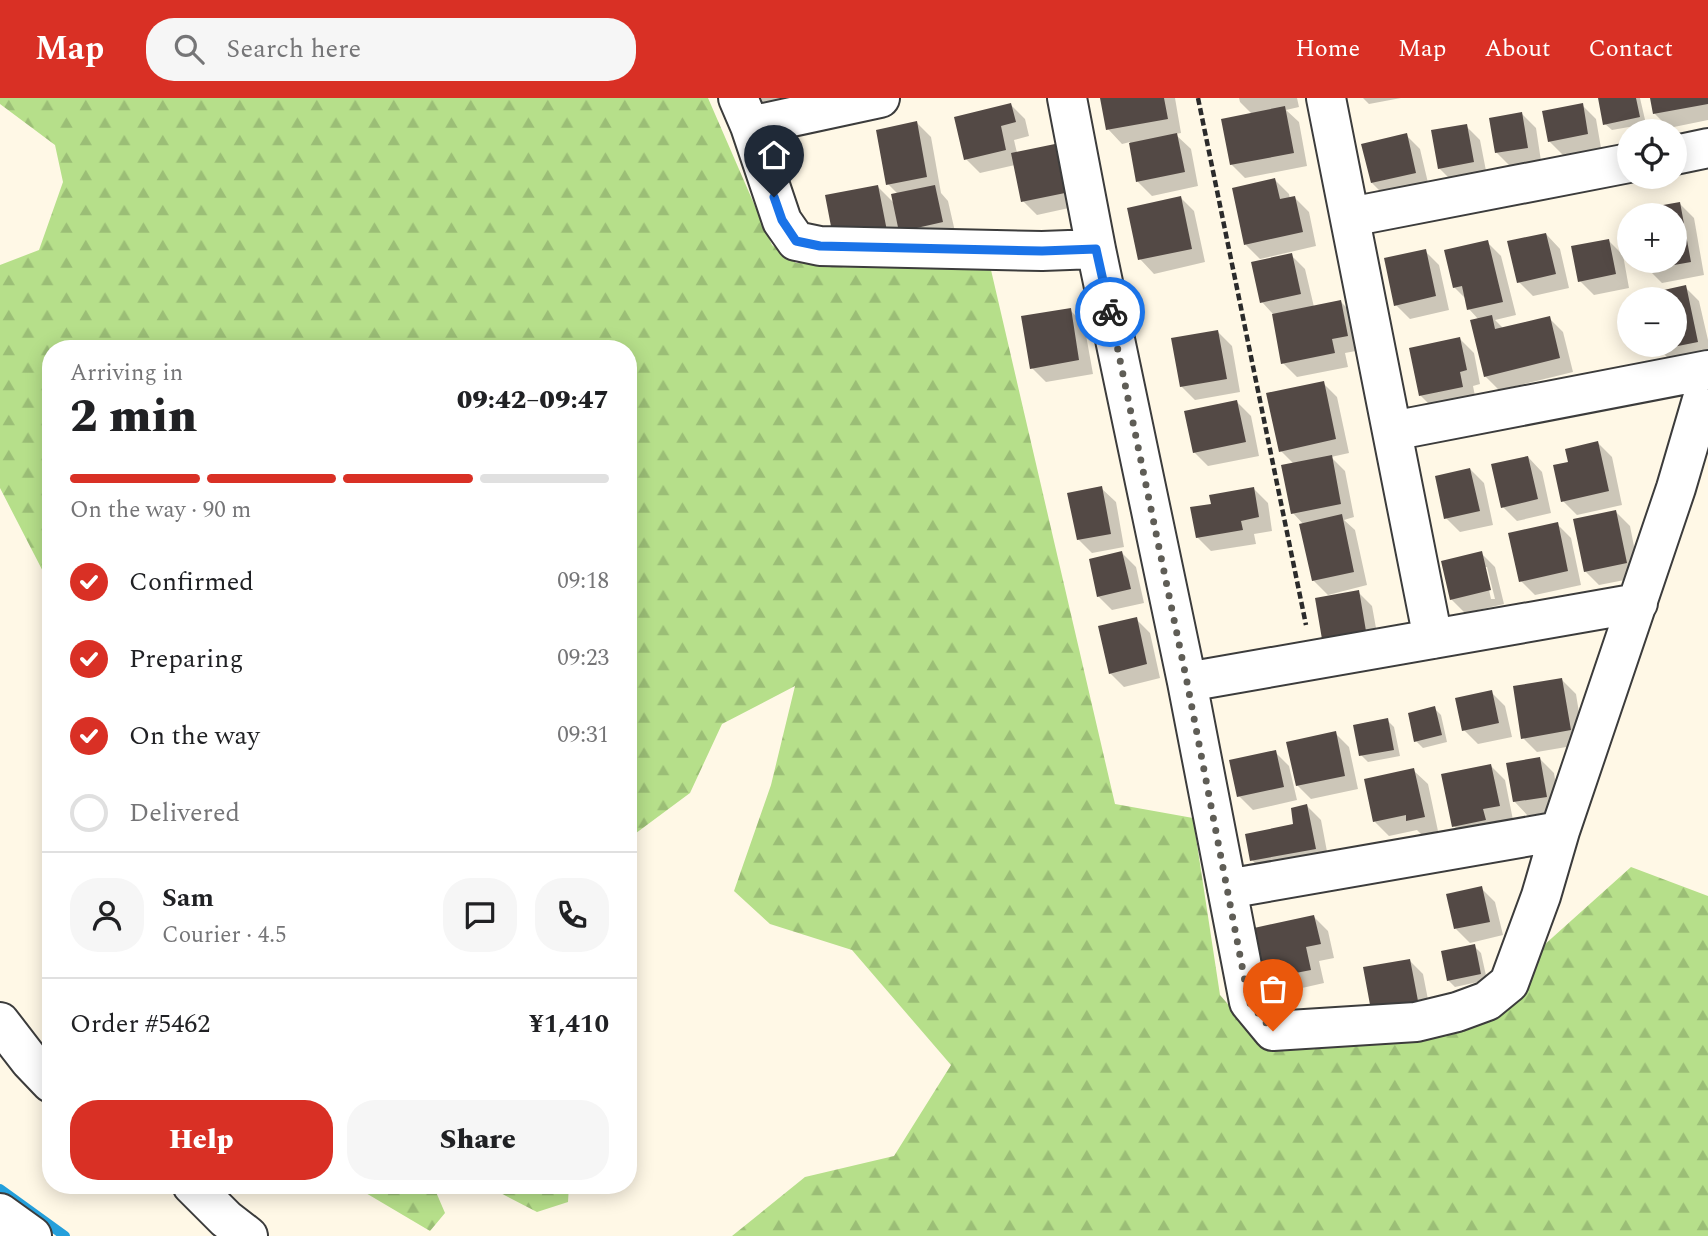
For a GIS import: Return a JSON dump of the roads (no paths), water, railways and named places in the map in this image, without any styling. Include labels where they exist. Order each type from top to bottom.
[{"type":"street","points":[[880,98],[744,112],[782,220],[796,241],[820,246],[1042,251],[1096,249]]},
{"type":"street","points":[[1067,98],[1187,682],[1249,1002],[1273,1031],[1416,1021],[1457,1012],[1487,1001],[1509,983],[1541,896],[1560,831],[1676,488],[1708,379]]},
{"type":"street","points":[[1326,98],[1433,639]]},
{"type":"street","points":[[1687,152],[1708,148]]},
{"type":"street","points":[[1350,218],[1617,165]]},
{"type":"street","points":[[1392,431],[1708,370]]},
{"type":"street","points":[[1187,682],[1638,603]]},
{"type":"street","points":[[1227,889],[1560,831]]},
{"type":"street","points":[[0,1022],[42,1074]]},
{"type":"street","points":[[201,1194],[248,1236]]},
{"type":"street","points":[[0,1213],[32,1236]]},
{"type":"waterway","points":[[0,1189],[65,1236]]}]
